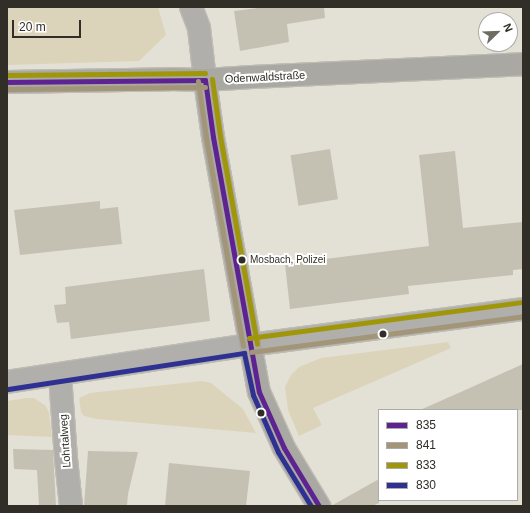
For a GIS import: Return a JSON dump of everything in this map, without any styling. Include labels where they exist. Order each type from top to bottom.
[{"type":"main road","name":"Odenwaldstraße","points":[[7,82],[205,80],[523,64]]},
{"type":"main road","points":[[205,80],[213,137],[259,392],[284,448],[319,506]]},
{"type":"street","points":[[192,7],[199,28],[205,80]]},
{"type":"street","points":[[7,382],[250,345],[523,309]]},
{"type":"street","name":"Lohrtalweg","points":[[60,375],[71,506]]},
{"type":"shaded area","points":[[7,7],[158,7],[166,35],[139,61],[7,65]]},
{"type":"shaded area","points":[[448,342],[451,348],[313,408],[322,425],[299,436],[288,410],[285,387],[291,375],[299,367],[321,358]]},
{"type":"shaded area","points":[[202,381],[211,383],[243,409],[256,433],[97,419],[84,416],[81,412],[79,398],[90,393]]},
{"type":"shaded area","points":[[34,398],[46,406],[49,413],[52,437],[7,435],[7,401]]},
{"type":"building","points":[[265,7],[324,7],[325,18],[287,24],[289,42],[240,51],[234,11]]},
{"type":"building","points":[[330,149],[338,199],[298,206],[290,155]]},
{"type":"building","points":[[455,151],[463,228],[523,222],[523,269],[513,270],[513,275],[408,286],[409,294],[290,309],[285,264],[429,246],[419,155]]},
{"type":"building","points":[[100,201],[100,209],[118,207],[122,244],[20,255],[14,210]]},
{"type":"building","points":[[204,269],[210,321],[71,339],[69,322],[57,323],[54,305],[66,304],[65,287]]},
{"type":"building","points":[[523,364],[523,410],[422,409]]},
{"type":"building","points":[[13,449],[53,450],[56,506],[39,506],[37,470],[14,469]]},
{"type":"building","points":[[88,451],[138,452],[128,494],[127,506],[84,506]]},
{"type":"building","points":[[169,463],[250,471],[246,506],[165,506]]},
{"type":"building","points":[[378,480],[379,503],[372,506],[331,506]]},
{"type":"transit line","name":"833","points":[[7,75],[205,73]]},
{"type":"transit line","name":"833","points":[[212,79],[220,136],[257,344]]},
{"type":"transit line","name":"835","points":[[205,80],[213,137],[259,392],[284,448],[319,506]]},
{"type":"transit line","name":"835","points":[[7,82],[205,80]]},
{"type":"transit line","name":"841","points":[[198,81],[206,138],[243,346]]},
{"type":"transit line","name":"841","points":[[7,89],[205,87]]},
{"type":"transit line","name":"833","points":[[249,338],[522,302]]},
{"type":"transit line","name":"841","points":[[251,352],[523,316]]},
{"type":"transit line","name":"830","points":[[8,389],[244,353],[253,395],[278,452],[311,506]]},
{"type":"place","name":"Mosbach, Polizei","points":[[242,260]]}]
